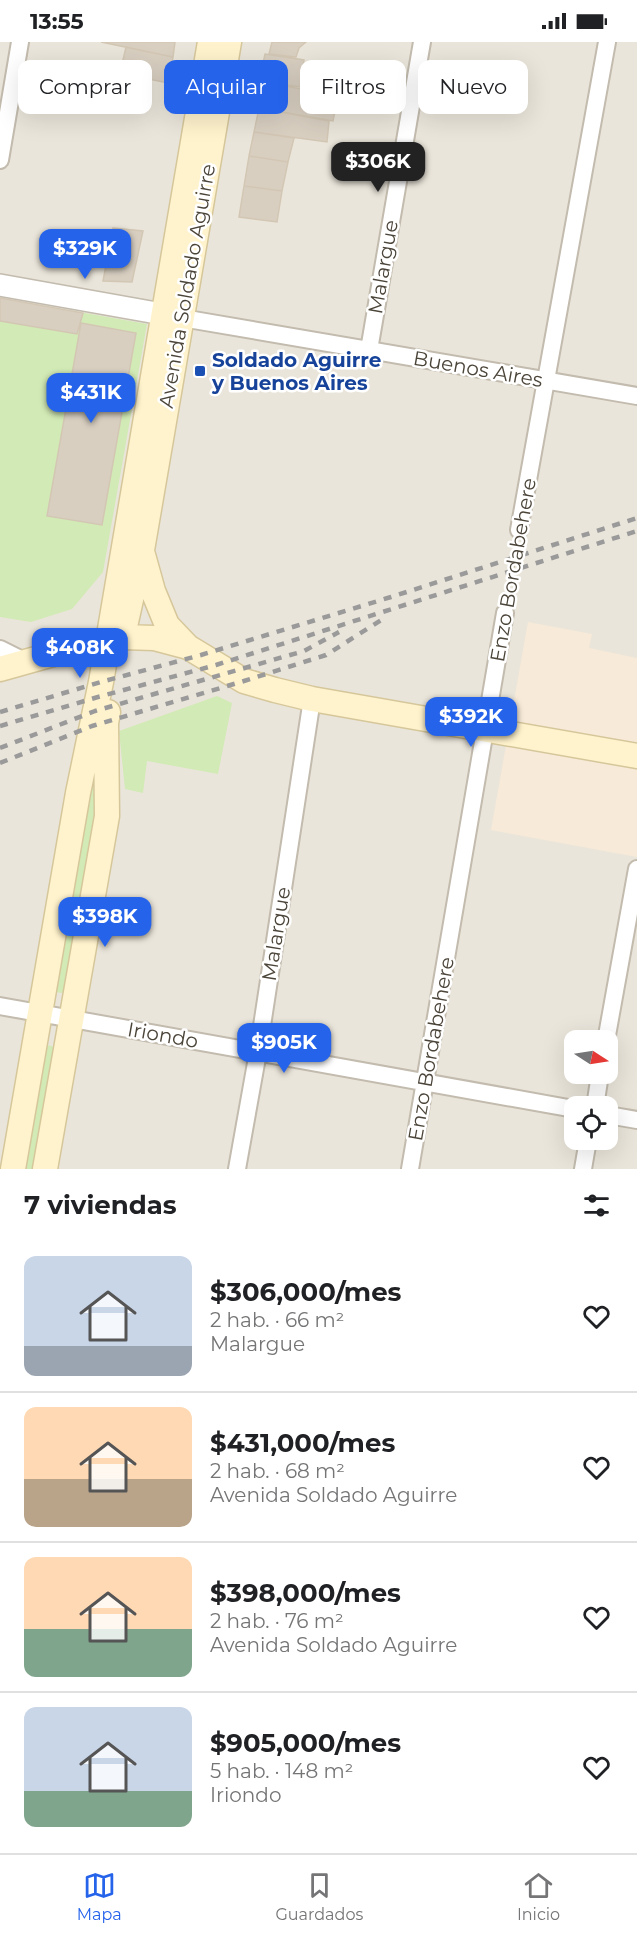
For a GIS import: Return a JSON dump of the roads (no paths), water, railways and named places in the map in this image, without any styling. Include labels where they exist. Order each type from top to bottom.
[{"type":"main road","name":"Avenida Soldado Aguirre","points":[[12,1169],[78,793],[95,711],[142,550],[210,42]]},
{"type":"main road","name":"Avenida Soldado Aguirre","points":[[45,1169],[106,816],[106,723],[115,638],[172,316],[229,42]]},
{"type":"main road","points":[[142,550],[153,591],[168,625],[188,647]]},
{"type":"main road","points":[[0,669],[115,638],[154,638],[188,647],[244,681],[312,699],[637,756]]},
{"type":"street","points":[[0,160],[20,42]]},
{"type":"street","name":"Malargue","points":[[369,350],[422,42]]},
{"type":"street","name":"Enzo Bordabehere","points":[[519,530],[607,42]]},
{"type":"street","name":"Buenos Aires","points":[[0,285],[637,396]]},
{"type":"street","name":"Enzo Bordabehere","points":[[410,1169],[505,613]]},
{"type":"street","points":[[0,649],[24,661]]},
{"type":"street","name":"Malargue","points":[[237,1169],[258,1052],[312,699]]},
{"type":"street","points":[[608,1030],[637,869]]},
{"type":"street","name":"Iriondo","points":[[0,1006],[564,1107]]},
{"type":"street","points":[[618,1117],[637,1120]]},
{"type":"street","points":[[583,1169],[586,1150]]},
{"type":"railway","points":[[0,712],[201,655],[637,518]]},
{"type":"railway","points":[[0,726],[216,665],[637,531]]},
{"type":"railway","points":[[0,763],[92,726],[326,655],[386,617]]},
{"type":"railway","points":[[0,748],[95,711],[304,651],[339,632]]},
{"type":"place","name":"Soldado Aguirre y Buenos Aires","points":[[200,371]]}]
